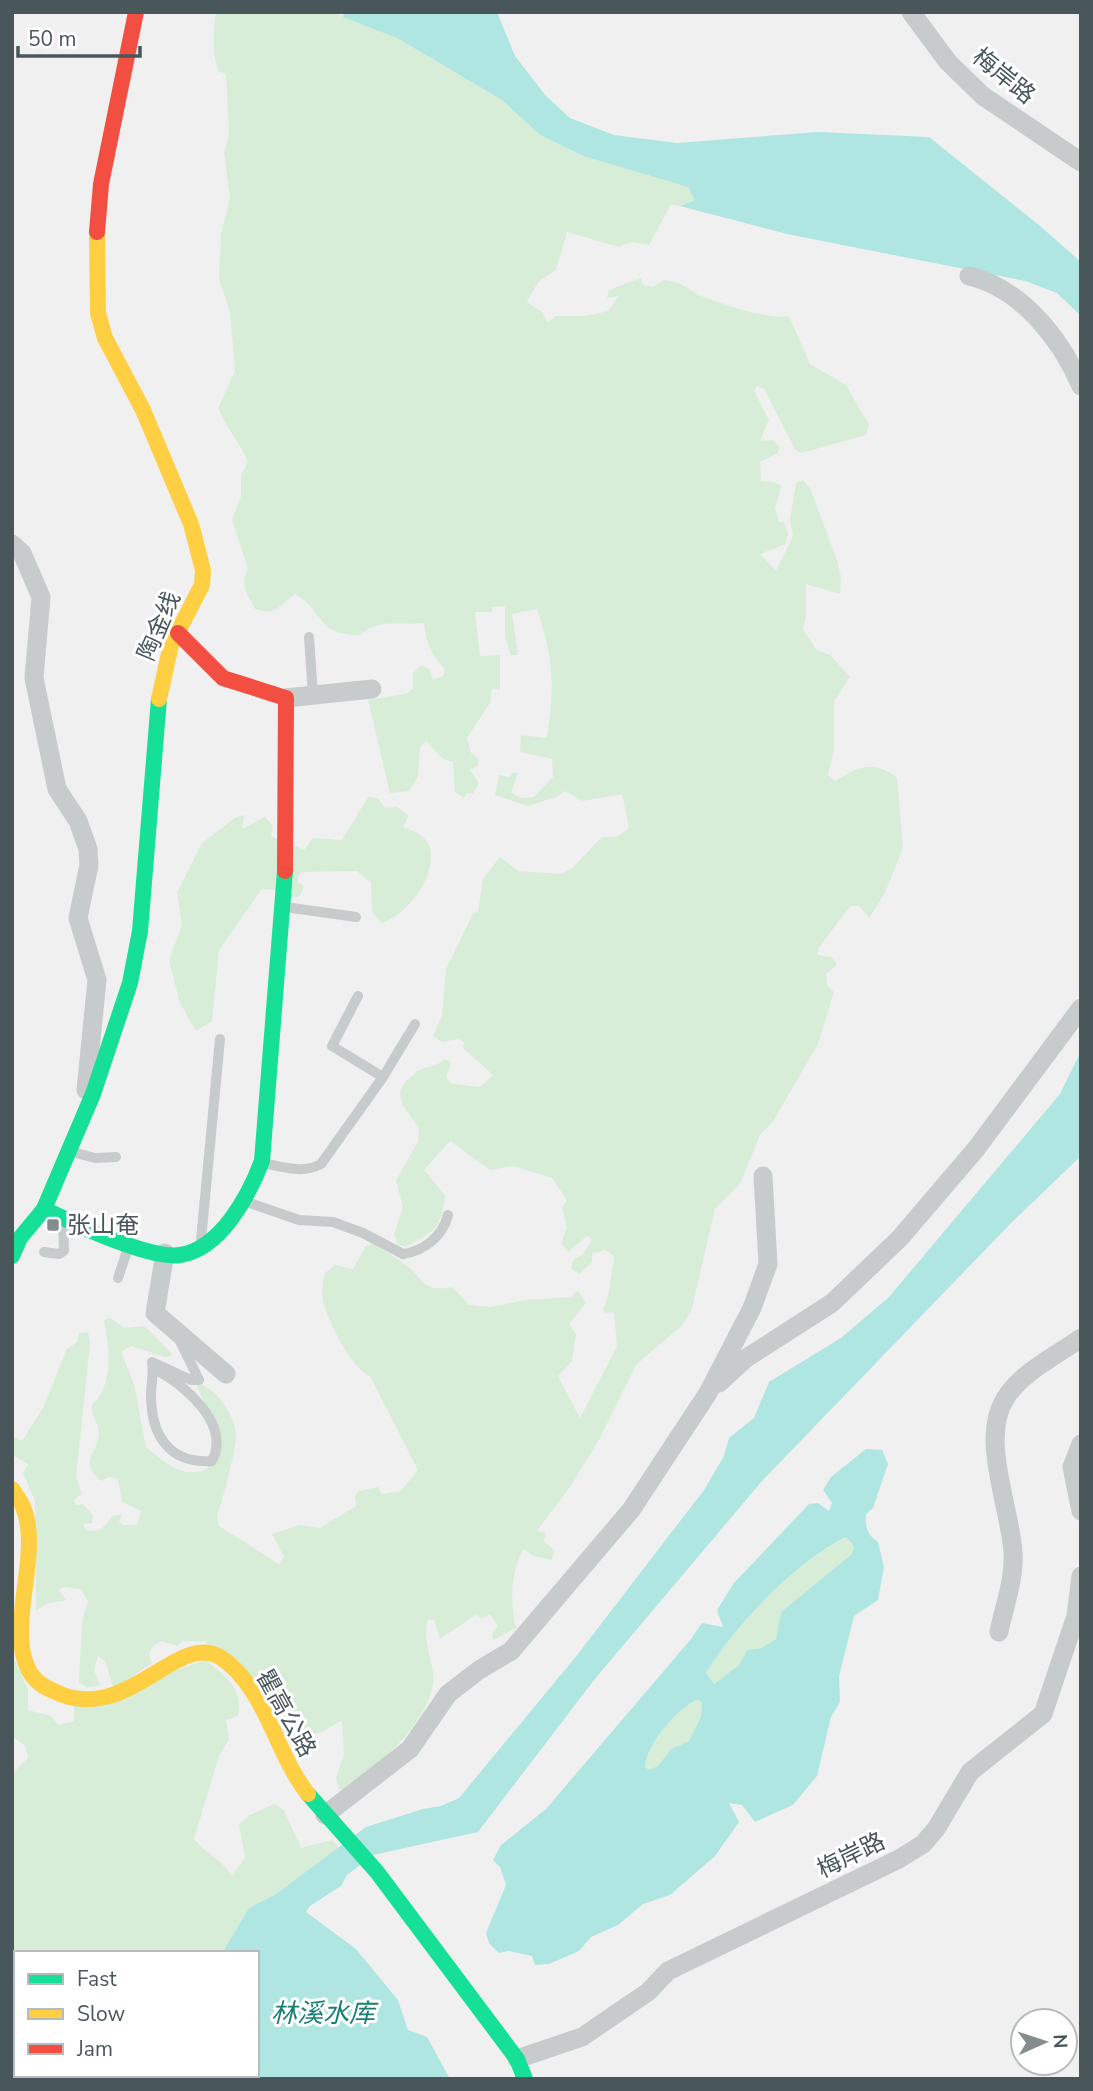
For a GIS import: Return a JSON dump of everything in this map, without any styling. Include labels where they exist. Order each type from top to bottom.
[{"type":"street","name":"陶金线","points":[[12,1256],[20,1238],[44,1209],[83,1115],[130,983],[140,931],[150,780],[161,682],[178,633],[202,585],[203,570],[191,524],[143,410],[105,338],[98,313],[96,248],[101,184],[136,12]]},
{"type":"street","name":"梅岸路","points":[[911,12],[948,62],[983,96],[1081,162]]},
{"type":"street","points":[[969,276],[990,283],[1044,326],[1068,355],[1081,386]]},
{"type":"street","points":[[12,544],[22,553],[41,597],[34,678],[57,789],[78,821],[88,849],[89,865],[78,918],[97,980],[83,1115]]},
{"type":"street","points":[[178,633],[210,669],[223,678],[286,698],[372,689]]},
{"type":"street","points":[[44,1209],[129,1244],[179,1256],[200,1246],[243,1201],[262,1163],[285,907],[286,698]]},
{"type":"street","points":[[708,1393],[745,1359],[832,1303],[900,1238],[976,1149],[1081,1008]]},
{"type":"street","points":[[331,1822],[411,1749],[448,1694],[511,1651],[631,1510],[708,1393],[752,1308],[768,1265],[763,1176]]},
{"type":"street","points":[[165,1253],[155,1313],[226,1374]]},
{"type":"street","points":[[999,1632],[1013,1552],[996,1444],[995,1421],[1006,1397],[1026,1377],[1081,1338]]},
{"type":"street","points":[[1081,1444],[1072,1467],[1081,1511]]},
{"type":"street","name":"瞿高公路","points":[[12,1489],[21,1497],[28,1535],[21,1646],[33,1676],[44,1687],[73,1698],[95,1699],[120,1695],[176,1661],[199,1652],[211,1653],[239,1674],[251,1689],[296,1778],[331,1822],[375,1870],[517,2059],[524,2079]]},
{"type":"street","name":"梅岸路","points":[[517,2059],[582,2037],[648,1992],[668,1971],[899,1859],[923,1844],[936,1829],[970,1772],[1043,1714],[1076,1616],[1081,1576]]},
{"type":"lane","points":[[309,637],[313,695]]},
{"type":"lane","points":[[285,907],[356,917]]},
{"type":"lane","points":[[358,996],[332,1046],[383,1077]]},
{"type":"lane","points":[[262,1163],[296,1169],[313,1169],[321,1164],[383,1077],[415,1024]]},
{"type":"lane","points":[[200,1246],[220,1039]]},
{"type":"lane","points":[[69,1151],[95,1158],[116,1157]]},
{"type":"lane","points":[[243,1201],[299,1220],[333,1222],[363,1233],[402,1254],[427,1245],[439,1235],[448,1215]]},
{"type":"lane","points":[[44,1252],[59,1254],[64,1251],[64,1218]]},
{"type":"lane","points":[[118,1278],[129,1244]]},
{"type":"lane","points":[[153,1368],[171,1377],[197,1400],[213,1428],[215,1454],[212,1461],[192,1462],[164,1446],[150,1396],[152,1362],[199,1380],[177,1333]]},
{"type":"green space","points":[[216,12],[333,12],[397,38],[502,100],[540,135],[583,156],[688,187],[695,200],[680,206],[671,204],[649,245],[631,242],[619,247],[567,232],[556,270],[538,282],[527,302],[542,312],[548,323],[555,316],[586,316],[608,311],[619,296],[607,298],[609,290],[641,278],[643,285],[653,287],[664,280],[671,281],[735,308],[770,316],[789,316],[810,364],[846,385],[869,425],[866,435],[801,453],[795,449],[764,389],[757,386],[754,391],[769,420],[760,441],[772,440],[780,447],[777,454],[760,462],[761,481],[774,482],[781,486],[775,508],[779,522],[784,522],[788,534],[785,544],[760,554],[776,571],[793,536],[790,520],[796,483],[803,480],[810,488],[841,577],[840,594],[806,584],[806,617],[803,630],[817,650],[830,655],[850,677],[834,701],[834,751],[828,775],[835,781],[859,769],[873,767],[881,768],[897,778],[903,848],[885,893],[869,918],[859,906],[850,906],[818,949],[818,955],[832,957],[837,965],[826,974],[827,985],[834,992],[818,1044],[774,1120],[760,1135],[740,1184],[715,1209],[691,1312],[681,1326],[636,1365],[600,1438],[570,1487],[537,1531],[546,1533],[544,1541],[555,1551],[551,1560],[533,1556],[524,1549],[519,1558],[512,1588],[516,1628],[493,1640],[492,1633],[498,1626],[490,1614],[481,1619],[477,1614],[440,1639],[434,1620],[428,1620],[426,1637],[433,1677],[429,1699],[411,1730],[385,1758],[344,1790],[339,1789],[336,1778],[344,1755],[342,1720],[322,1732],[289,1740],[205,1641],[183,1641],[177,1646],[162,1641],[153,1646],[149,1654],[152,1663],[114,1690],[105,1661],[98,1656],[94,1670],[100,1685],[87,1688],[79,1682],[82,1622],[88,1601],[80,1589],[64,1587],[59,1590],[66,1600],[46,1604],[36,1611],[35,1501],[23,1473],[28,1464],[12,1455],[12,1436],[22,1441],[43,1408],[67,1349],[77,1342],[79,1333],[88,1332],[90,1344],[76,1477],[82,1494],[73,1500],[76,1505],[83,1504],[93,1515],[92,1523],[83,1524],[86,1530],[99,1530],[112,1516],[122,1515],[119,1522],[124,1525],[137,1525],[141,1511],[122,1502],[118,1479],[109,1477],[102,1481],[94,1474],[89,1462],[99,1432],[92,1405],[107,1376],[104,1320],[110,1318],[125,1328],[145,1326],[173,1355],[165,1357],[131,1346],[121,1352],[134,1384],[146,1447],[167,1464],[182,1471],[208,1468],[214,1443],[213,1425],[197,1386],[201,1384],[214,1392],[233,1421],[236,1436],[217,1516],[219,1526],[279,1564],[284,1557],[272,1534],[299,1525],[320,1528],[356,1506],[355,1496],[359,1491],[378,1487],[382,1494],[401,1491],[418,1470],[370,1376],[355,1364],[341,1343],[323,1301],[325,1273],[335,1265],[353,1269],[366,1246],[374,1243],[406,1265],[425,1284],[435,1288],[452,1287],[469,1305],[491,1307],[525,1300],[570,1297],[578,1291],[586,1303],[569,1324],[576,1334],[572,1361],[558,1376],[580,1418],[617,1346],[614,1312],[605,1313],[603,1309],[615,1257],[605,1250],[592,1254],[592,1262],[579,1274],[571,1268],[574,1259],[584,1253],[592,1240],[587,1236],[568,1252],[561,1243],[567,1227],[562,1208],[567,1200],[552,1178],[513,1166],[490,1170],[450,1141],[424,1170],[445,1195],[439,1222],[430,1233],[406,1247],[398,1244],[394,1235],[403,1207],[396,1181],[418,1141],[419,1128],[400,1096],[404,1083],[416,1072],[445,1059],[451,1062],[446,1078],[452,1084],[480,1087],[493,1075],[463,1048],[464,1042],[458,1039],[442,1042],[433,1036],[442,1016],[446,969],[473,914],[478,912],[483,879],[500,857],[518,871],[561,874],[571,869],[602,837],[617,837],[629,828],[622,794],[583,801],[565,791],[556,797],[528,806],[495,795],[499,775],[510,777],[512,773],[518,773],[511,793],[521,798],[534,797],[553,777],[552,759],[520,752],[521,735],[547,738],[550,719],[550,658],[537,609],[512,614],[518,655],[511,655],[505,637],[505,606],[492,607],[492,612],[475,612],[480,656],[500,655],[500,690],[492,689],[490,703],[467,738],[471,753],[479,759],[478,766],[470,770],[479,783],[473,794],[467,793],[464,798],[455,792],[453,762],[443,759],[426,741],[420,747],[418,776],[409,791],[390,793],[368,700],[406,694],[413,688],[413,673],[422,665],[429,669],[433,680],[443,676],[445,670],[430,648],[424,623],[374,626],[360,635],[346,634],[328,627],[305,601],[295,594],[277,609],[255,609],[244,585],[248,569],[232,520],[241,496],[241,476],[248,462],[218,408],[235,371],[230,312],[219,279],[221,234],[230,198],[224,152],[229,134],[226,74],[218,71],[215,56]]},
{"type":"green space","points":[[368,797],[378,798],[385,808],[397,807],[409,815],[403,827],[418,834],[429,845],[430,868],[419,892],[402,911],[382,923],[372,912],[371,883],[357,871],[302,872],[298,877],[298,882],[304,886],[300,896],[283,900],[275,890],[262,889],[219,950],[212,1021],[196,1031],[180,1003],[169,961],[182,924],[177,893],[202,843],[236,817],[244,815],[242,829],[265,817],[273,826],[271,836],[304,850],[313,838],[342,840]]},
{"type":"green space","points":[[846,1537],[854,1546],[852,1554],[781,1612],[776,1639],[761,1648],[747,1650],[739,1665],[714,1685],[706,1673],[750,1615],[786,1579]]},
{"type":"green space","points":[[12,1654],[28,1689],[28,1710],[51,1716],[58,1725],[74,1721],[74,1706],[206,1660],[236,1690],[239,1706],[238,1716],[226,1720],[229,1739],[219,1756],[194,1839],[232,1876],[245,1858],[239,1824],[250,1815],[274,1804],[284,1810],[301,1848],[332,1840],[340,1848],[276,1894],[249,1908],[223,1951],[14,1951],[12,2048],[12,1774],[28,1758],[25,1746],[12,1736]]},
{"type":"green space","points":[[698,1698],[703,1703],[701,1717],[689,1741],[671,1749],[658,1766],[649,1770],[645,1767],[647,1757],[657,1737],[672,1719]]},
{"type":"water","points":[[344,12],[497,12],[515,56],[546,96],[570,118],[614,135],[677,143],[818,132],[929,137],[1081,262],[1081,316],[1057,293],[1025,281],[787,234],[680,206],[695,200],[688,187],[583,156],[540,135],[502,100],[397,38],[343,17]]},
{"type":"water","name":"林溪水库","points":[[1081,1051],[1081,1156],[1013,1221],[762,1481],[594,1680],[478,1832],[373,1855],[347,1875],[341,1886],[310,1906],[306,1912],[356,1949],[398,2000],[408,2030],[427,2037],[450,2079],[12,2079],[12,2048],[14,2077],[259,2077],[259,1951],[223,1951],[249,1908],[276,1894],[366,1827],[441,1806],[459,1798],[578,1654],[704,1490],[724,1456],[729,1438],[754,1418],[769,1382],[841,1338],[889,1297],[1060,1094]]},
{"type":"water","points":[[866,1449],[882,1450],[888,1464],[873,1508],[866,1514],[868,1530],[878,1542],[884,1567],[878,1600],[854,1616],[839,1676],[840,1702],[831,1717],[817,1776],[793,1805],[755,1822],[742,1805],[729,1803],[739,1822],[715,1856],[670,1895],[643,1904],[618,1925],[591,1937],[579,1951],[549,1964],[535,1965],[532,1956],[509,1951],[499,1953],[489,1943],[486,1933],[506,1885],[500,1867],[493,1860],[501,1845],[546,1809],[702,1623],[723,1627],[717,1610],[734,1583],[809,1504],[818,1503],[829,1511],[832,1503],[823,1490],[831,1477]],"holes":[[[846,1537],[854,1546],[852,1554],[781,1612],[776,1639],[761,1648],[747,1650],[739,1665],[714,1684],[706,1673],[750,1615],[806,1562]],[[698,1699],[702,1703],[701,1717],[689,1741],[671,1749],[658,1766],[649,1770],[645,1767],[647,1758],[657,1738],[681,1710]]]},
{"type":"traffic: fast","points":[[12,1256],[20,1238],[44,1209],[93,1094],[130,983],[140,931],[159,699]]},
{"type":"traffic: fast","points":[[44,1209],[112,1239],[167,1255],[195,1251],[221,1232],[232,1218],[262,1161],[285,871]]},
{"type":"traffic: fast","points":[[308,1794],[377,1872],[517,2059],[525,2079]]},
{"type":"traffic: slow","points":[[97,232],[98,313],[105,338],[143,410],[191,524],[203,570],[202,585],[171,645],[159,699]]},
{"type":"traffic: slow","points":[[12,1489],[22,1505],[28,1527],[29,1549],[21,1642],[25,1662],[35,1679],[44,1687],[63,1695],[88,1699],[110,1696],[131,1687],[187,1656],[204,1652],[220,1657],[249,1685],[287,1760],[308,1794]]},
{"type":"traffic: jam","points":[[97,232],[101,184],[136,12]]},
{"type":"traffic: jam","points":[[178,633],[223,678],[286,698],[285,871]]},
{"type":"place","name":"张山奄","points":[[53,1225]]}]
